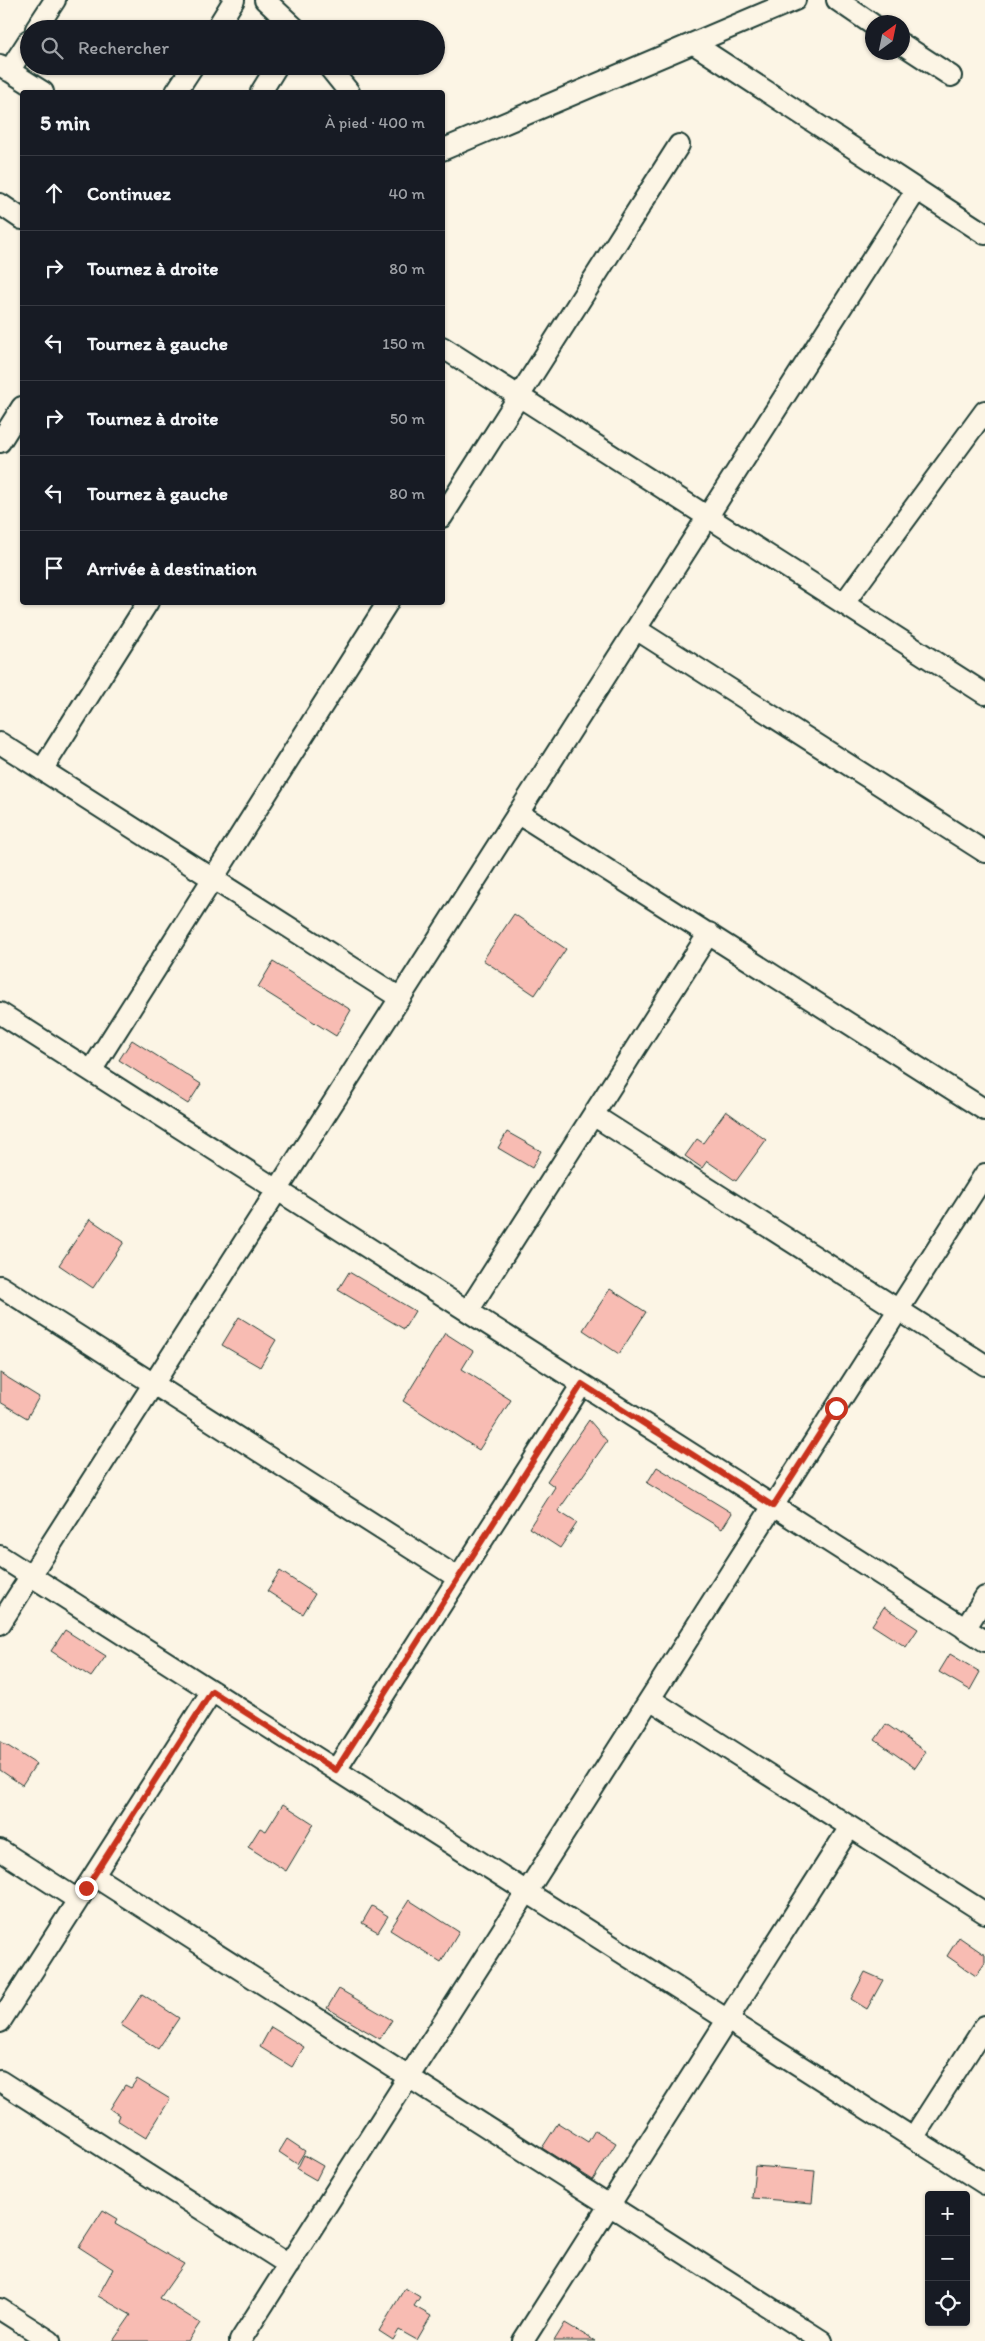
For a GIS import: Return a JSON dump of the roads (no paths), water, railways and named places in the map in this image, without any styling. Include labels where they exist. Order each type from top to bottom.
[{"type":"street","points":[[42,20],[55,0]]},
{"type":"street","points":[[222,20],[234,0]]},
{"type":"street","points":[[265,0],[286,20]]},
{"type":"street","points":[[445,149],[795,0]]},
{"type":"street","points":[[837,0],[865,19]]},
{"type":"street","points":[[694,44],[985,234]]},
{"type":"street","points":[[910,49],[951,76]]},
{"type":"street","points":[[20,50],[4,68],[40,90]]},
{"type":"street","points":[[177,90],[186,75]]},
{"type":"street","points":[[262,90],[271,75]]},
{"type":"street","points":[[335,75],[347,90]]},
{"type":"street","points":[[445,512],[679,145]]},
{"type":"street","points":[[0,1624],[917,189]]},
{"type":"street","points":[[0,204],[20,218]]},
{"type":"street","points":[[445,349],[985,694]]},
{"type":"street","points":[[0,442],[20,410]]},
{"type":"street","points":[[844,603],[985,411]]},
{"type":"street","points":[[42,770],[146,605]]},
{"type":"street","points":[[91,1071],[386,605]]},
{"type":"street","points":[[636,629],[985,852]]},
{"type":"street","points":[[0,743],[400,998]]},
{"type":"street","points":[[518,813],[985,1110]]},
{"type":"street","points":[[468,1311],[709,933]]},
{"type":"street","points":[[0,1013],[985,1641]]},
{"type":"street","points":[[594,1115],[985,1365]]},
{"type":"street","points":[[240,2341],[985,1174]]},
{"type":"street","points":[[0,1286],[458,1578]]},
{"type":"street","points":[[336,1770],[582,1384]]},
{"type":"street","points":[[0,1556],[985,2184]]},
{"type":"street","points":[[965,1629],[985,1598]]},
{"type":"street","points":[[0,2022],[212,1691]]},
{"type":"street","points":[[650,1699],[985,1914]]},
{"type":"street","points":[[522,2341],[850,1827]]},
{"type":"street","points":[[0,1850],[78,1900]]},
{"type":"street","points":[[94,1876],[822,2341]]},
{"type":"street","points":[[913,2138],[985,2026]]},
{"type":"street","points":[[0,2081],[288,2265]]},
{"type":"street","points":[[0,2309],[50,2341]]}]
